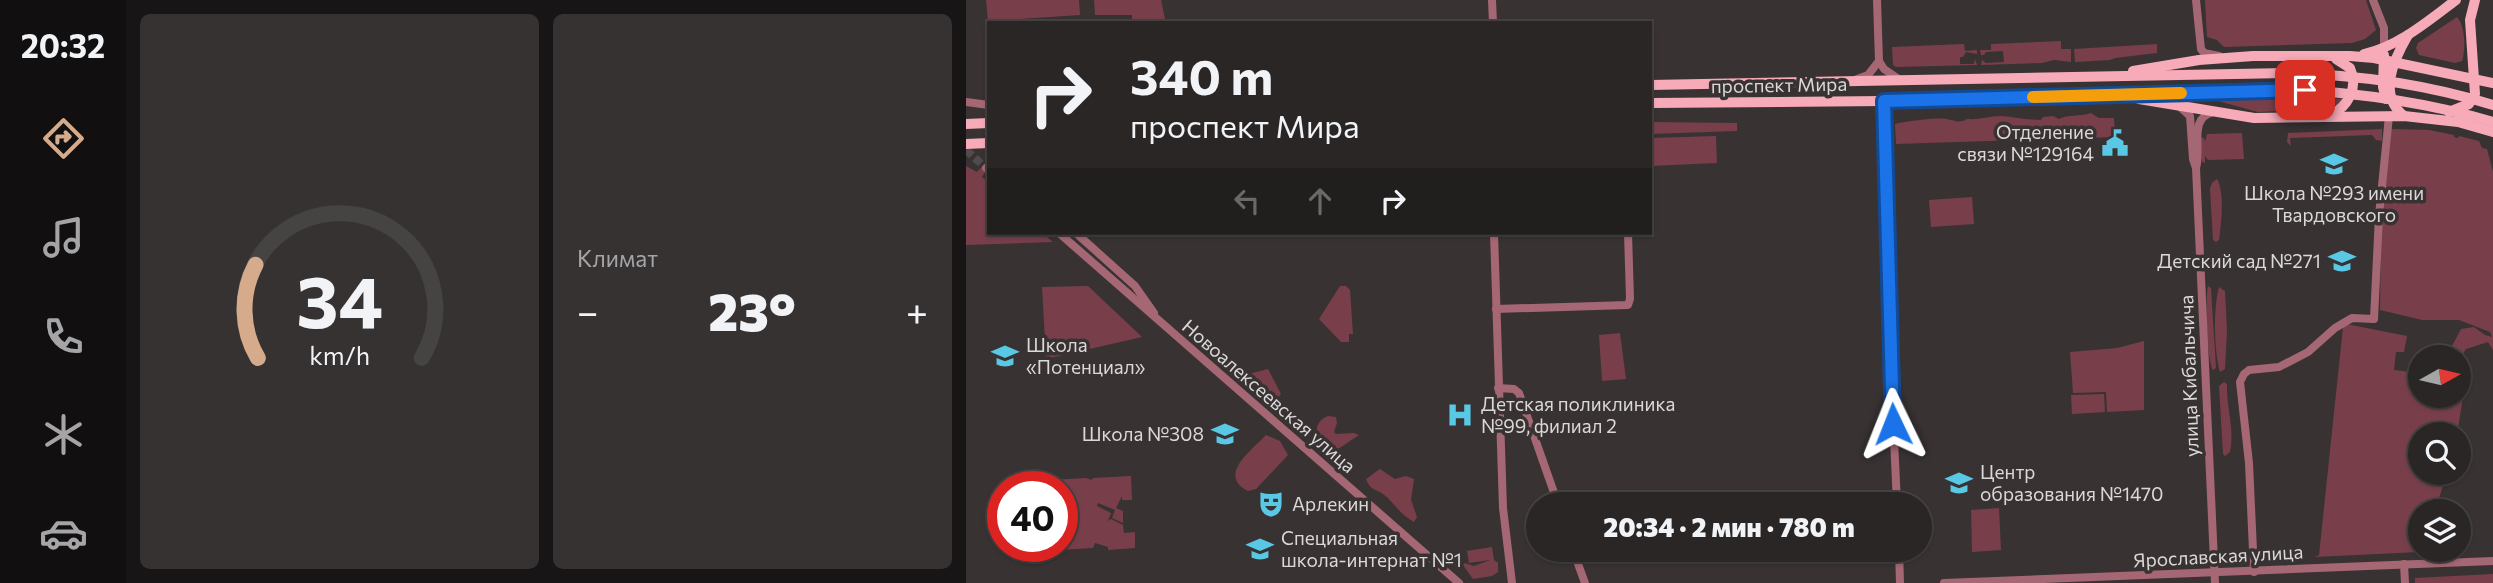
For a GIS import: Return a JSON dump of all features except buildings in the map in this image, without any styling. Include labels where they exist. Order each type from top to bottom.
[{"type":"main road","points":[[2350,56],[2384,47],[2408,35],[2456,0]]},
{"type":"main road","points":[[2428,118],[2469,104],[2475,94],[2470,20],[2475,0]]},
{"type":"main road","points":[[2404,116],[2391,107],[2385,97],[2389,61],[2408,35]]},
{"type":"main road","points":[[2384,47],[2389,61],[2392,104],[2404,116]]},
{"type":"main road","points":[[2107,76],[2171,63],[2225,58],[2350,56],[2389,61],[2493,83]]},
{"type":"main road","points":[[2326,118],[2344,107],[2354,81],[2348,65],[2329,57]]},
{"type":"main road","points":[[2390,81],[2402,70],[2435,70]]},
{"type":"main road","name":"проспект Мира","points":[[1652,85],[2289,73],[2404,83],[2449,91],[2493,104]]},
{"type":"main road","name":"проспект Мира","points":[[1652,103],[1884,101],[2290,89],[2404,100],[2493,122]]},
{"type":"main road","points":[[2114,95],[2171,102],[2254,118],[2404,116],[2458,122],[2493,132]]},
{"type":"main road","points":[[966,124],[987,123]]},
{"type":"main road","points":[[966,144],[987,143]]},
{"type":"street","points":[[1492,0],[1493,21]]},
{"type":"street","points":[[1877,0],[1879,61],[1884,69],[1904,82]]},
{"type":"street","points":[[2196,0],[2201,49],[2204,53],[2225,58]]},
{"type":"street","points":[[2373,0],[2384,28],[2384,47]]},
{"type":"street","points":[[1843,83],[1868,75],[1879,61]]},
{"type":"street","points":[[1884,101],[1888,309],[1896,492]]},
{"type":"street","points":[[966,102],[987,105]]},
{"type":"street","name":"улица Кибальчича","points":[[2171,102],[2182,107],[2190,117],[2196,167]]},
{"type":"street","name":"улица Кибальчича","points":[[2215,583],[2196,167],[2199,122],[2208,113],[2223,112]]},
{"type":"street","points":[[2254,572],[2249,463],[2241,382],[2249,370],[2279,367],[2301,355],[2352,318],[2374,319],[2379,216],[2389,116]]},
{"type":"street","name":"Новоалексеевская улица","points":[[1061,235],[1460,583]]},
{"type":"street","points":[[1078,235],[1135,285],[1159,322]]},
{"type":"street","points":[[1494,235],[1503,508],[1512,583]]},
{"type":"street","points":[[1496,309],[1628,305],[1628,235]]},
{"type":"street","points":[[1498,388],[1514,389],[1522,399],[1554,492]]},
{"type":"street","name":"Ярославская улица","points":[[1944,583],[2493,561]]},
{"type":"street","points":[[1577,562],[1585,583]]},
{"type":"street","points":[[1899,562],[1900,583]]},
{"type":"street","points":[[2404,564],[2405,583]]},
{"type":"shaded area","points":[[986,0],[1079,0],[1080,15],[988,21]]},
{"type":"shaded area","points":[[1094,0],[1161,0],[1165,19],[1132,19],[1132,15],[1095,15]]},
{"type":"shaded area","points":[[2205,0],[2366,0],[2376,30],[2365,39],[2352,43],[2224,47],[2217,40],[2207,37]]},
{"type":"shaded area","points":[[2457,17],[2464,38],[2462,61],[2455,63],[2419,55],[2416,48],[2418,43]]},
{"type":"shaded area","points":[[2061,41],[2061,49],[2071,49],[2071,62],[2054,60],[2042,63],[1981,65],[1982,60],[1986,63],[2004,62],[2003,51],[1981,55],[1980,50],[1991,50],[1991,44]]},
{"type":"shaded area","points":[[1964,44],[1965,51],[1977,50],[1977,54],[1966,52],[1960,57],[1960,64],[1974,64],[1975,59],[1977,65],[1893,65],[1892,47]]},
{"type":"shaded area","points":[[2157,44],[2157,53],[2075,62],[2074,49]]},
{"type":"shaded area","points":[[2193,99],[2343,99],[2337,105],[2324,109],[2258,112],[2218,101]]},
{"type":"shaded area","points":[[2091,113],[2099,118],[2114,118],[2115,137],[1896,144],[1895,124],[1905,122],[1928,119],[1959,121],[2001,116],[2041,120],[2043,117],[2053,116],[2059,119]]},
{"type":"shaded area","points":[[1652,122],[1737,123],[1737,131],[1652,134]]},
{"type":"shaded area","points":[[2382,129],[2382,141],[2376,140],[2372,135],[2290,138],[2291,146],[2287,142],[2288,133]]},
{"type":"shaded area","points":[[2391,129],[2429,130],[2458,138],[2459,136],[2479,141],[2482,148],[2487,149],[2493,172],[2493,350],[2488,342],[2471,347],[2471,345],[2453,345],[2461,329],[2474,327],[2492,337],[2490,332],[2459,320],[2422,320],[2380,310],[2381,234]]},
{"type":"shaded area","points":[[2242,133],[2244,159],[2208,160],[2205,156],[2205,163],[2202,162],[2200,138],[2204,138],[2205,142],[2207,134]]},
{"type":"shaded area","points":[[1716,136],[1717,163],[1652,166],[1652,138]]},
{"type":"shaded area","points":[[987,161],[987,168],[982,177],[987,181],[987,235],[1044,235],[1053,242],[966,245],[966,166],[977,172]]},
{"type":"shaded area","points":[[2217,179],[2222,209],[2219,240],[2216,242],[2213,240],[2210,189]]},
{"type":"shaded area","points":[[1972,197],[1974,224],[1931,227],[1929,200]]},
{"type":"shaded area","points":[[1088,286],[1142,337],[1046,359],[1042,287]]},
{"type":"shaded area","points":[[1340,286],[1346,286],[1350,290],[1353,334],[1349,334],[1349,342],[1341,342],[1319,319]]},
{"type":"shaded area","points":[[2208,286],[2211,288],[2216,368],[2213,370],[2207,330]]},
{"type":"shaded area","points":[[2219,287],[2225,291],[2227,331],[2225,369],[2220,372],[2215,330]]},
{"type":"shaded area","points":[[2346,324],[2407,336],[2404,352],[2396,352],[2394,370],[2408,372],[2408,408],[2461,408],[2459,422],[2408,422],[2408,485],[2443,485],[2439,499],[2408,499],[2408,553],[2315,557],[2319,555],[2343,327]]},
{"type":"shaded area","points":[[1620,333],[1626,379],[1602,381],[1599,335]]},
{"type":"shaded area","points":[[2144,341],[2144,410],[2107,412],[2106,392],[2073,393],[2070,352],[2117,348]]},
{"type":"shaded area","points":[[1268,369],[1281,394],[1269,407],[1237,377]]},
{"type":"shaded area","points":[[2224,382],[2227,384],[2232,435],[2230,452],[2225,456],[2219,386]]},
{"type":"shaded area","points":[[2104,394],[2105,412],[2072,414],[2071,395]]},
{"type":"shaded area","points":[[1328,416],[1336,417],[1336,434],[1359,435],[1338,449],[1323,447],[1317,429],[1320,422]]},
{"type":"shaded area","points":[[1266,435],[1280,441],[1288,455],[1256,489],[1248,491],[1239,485],[1236,470]]},
{"type":"shaded area","points":[[1380,469],[1395,479],[1406,476],[1414,479],[1411,500],[1417,517],[1414,522],[1387,497],[1369,485],[1366,479]]},
{"type":"shaded area","points":[[1131,476],[1132,500],[1122,500],[1122,496],[1116,508],[1123,511],[1123,523],[1112,518],[1115,510],[1098,503],[1097,506],[1111,513],[1108,521],[1111,519],[1123,525],[1124,533],[1135,532],[1135,548],[1108,550],[1108,547],[1095,543],[1093,548],[1078,549],[1078,478]]},
{"type":"shaded area","points":[[1999,508],[2001,550],[1972,552],[1971,510]]},
{"type":"shaded area","points":[[1492,547],[1494,560],[1498,563],[1498,572],[1492,576],[1473,579],[1463,565],[1465,563],[1474,566],[1490,560],[1469,563],[1467,551]]},
{"type":"shaded area","points":[[2493,574],[2493,583],[2415,583],[2415,578]]},
{"type":"tunnel","points":[[966,150],[986,168]]},
{"type":"slow traffic","points":[[2033,97],[2181,93]]},
{"type":"place","name":"Отделение связи №129164","points":[[2115,143]]},
{"type":"place","name":"Школа №293 имени Твардовского","points":[[2334,164]]},
{"type":"place","name":"Детский сад №271","points":[[2342,261]]},
{"type":"place","name":"Школа «Потенциал»","points":[[1005,356]]},
{"type":"place","name":"Детская поликлиника №99, филиал 2","points":[[1460,415]]},
{"type":"place","name":"Школа №308","points":[[1225,434]]},
{"type":"place","name":"Центр образования №1470","points":[[1959,483]]},
{"type":"place","name":"Арлекин","points":[[1271,504]]},
{"type":"place","name":"Специальная школа-интернат №1","points":[[1260,549]]},
{"type":"route","points":[[1893,424],[1884,101],[2305,90]]}]
